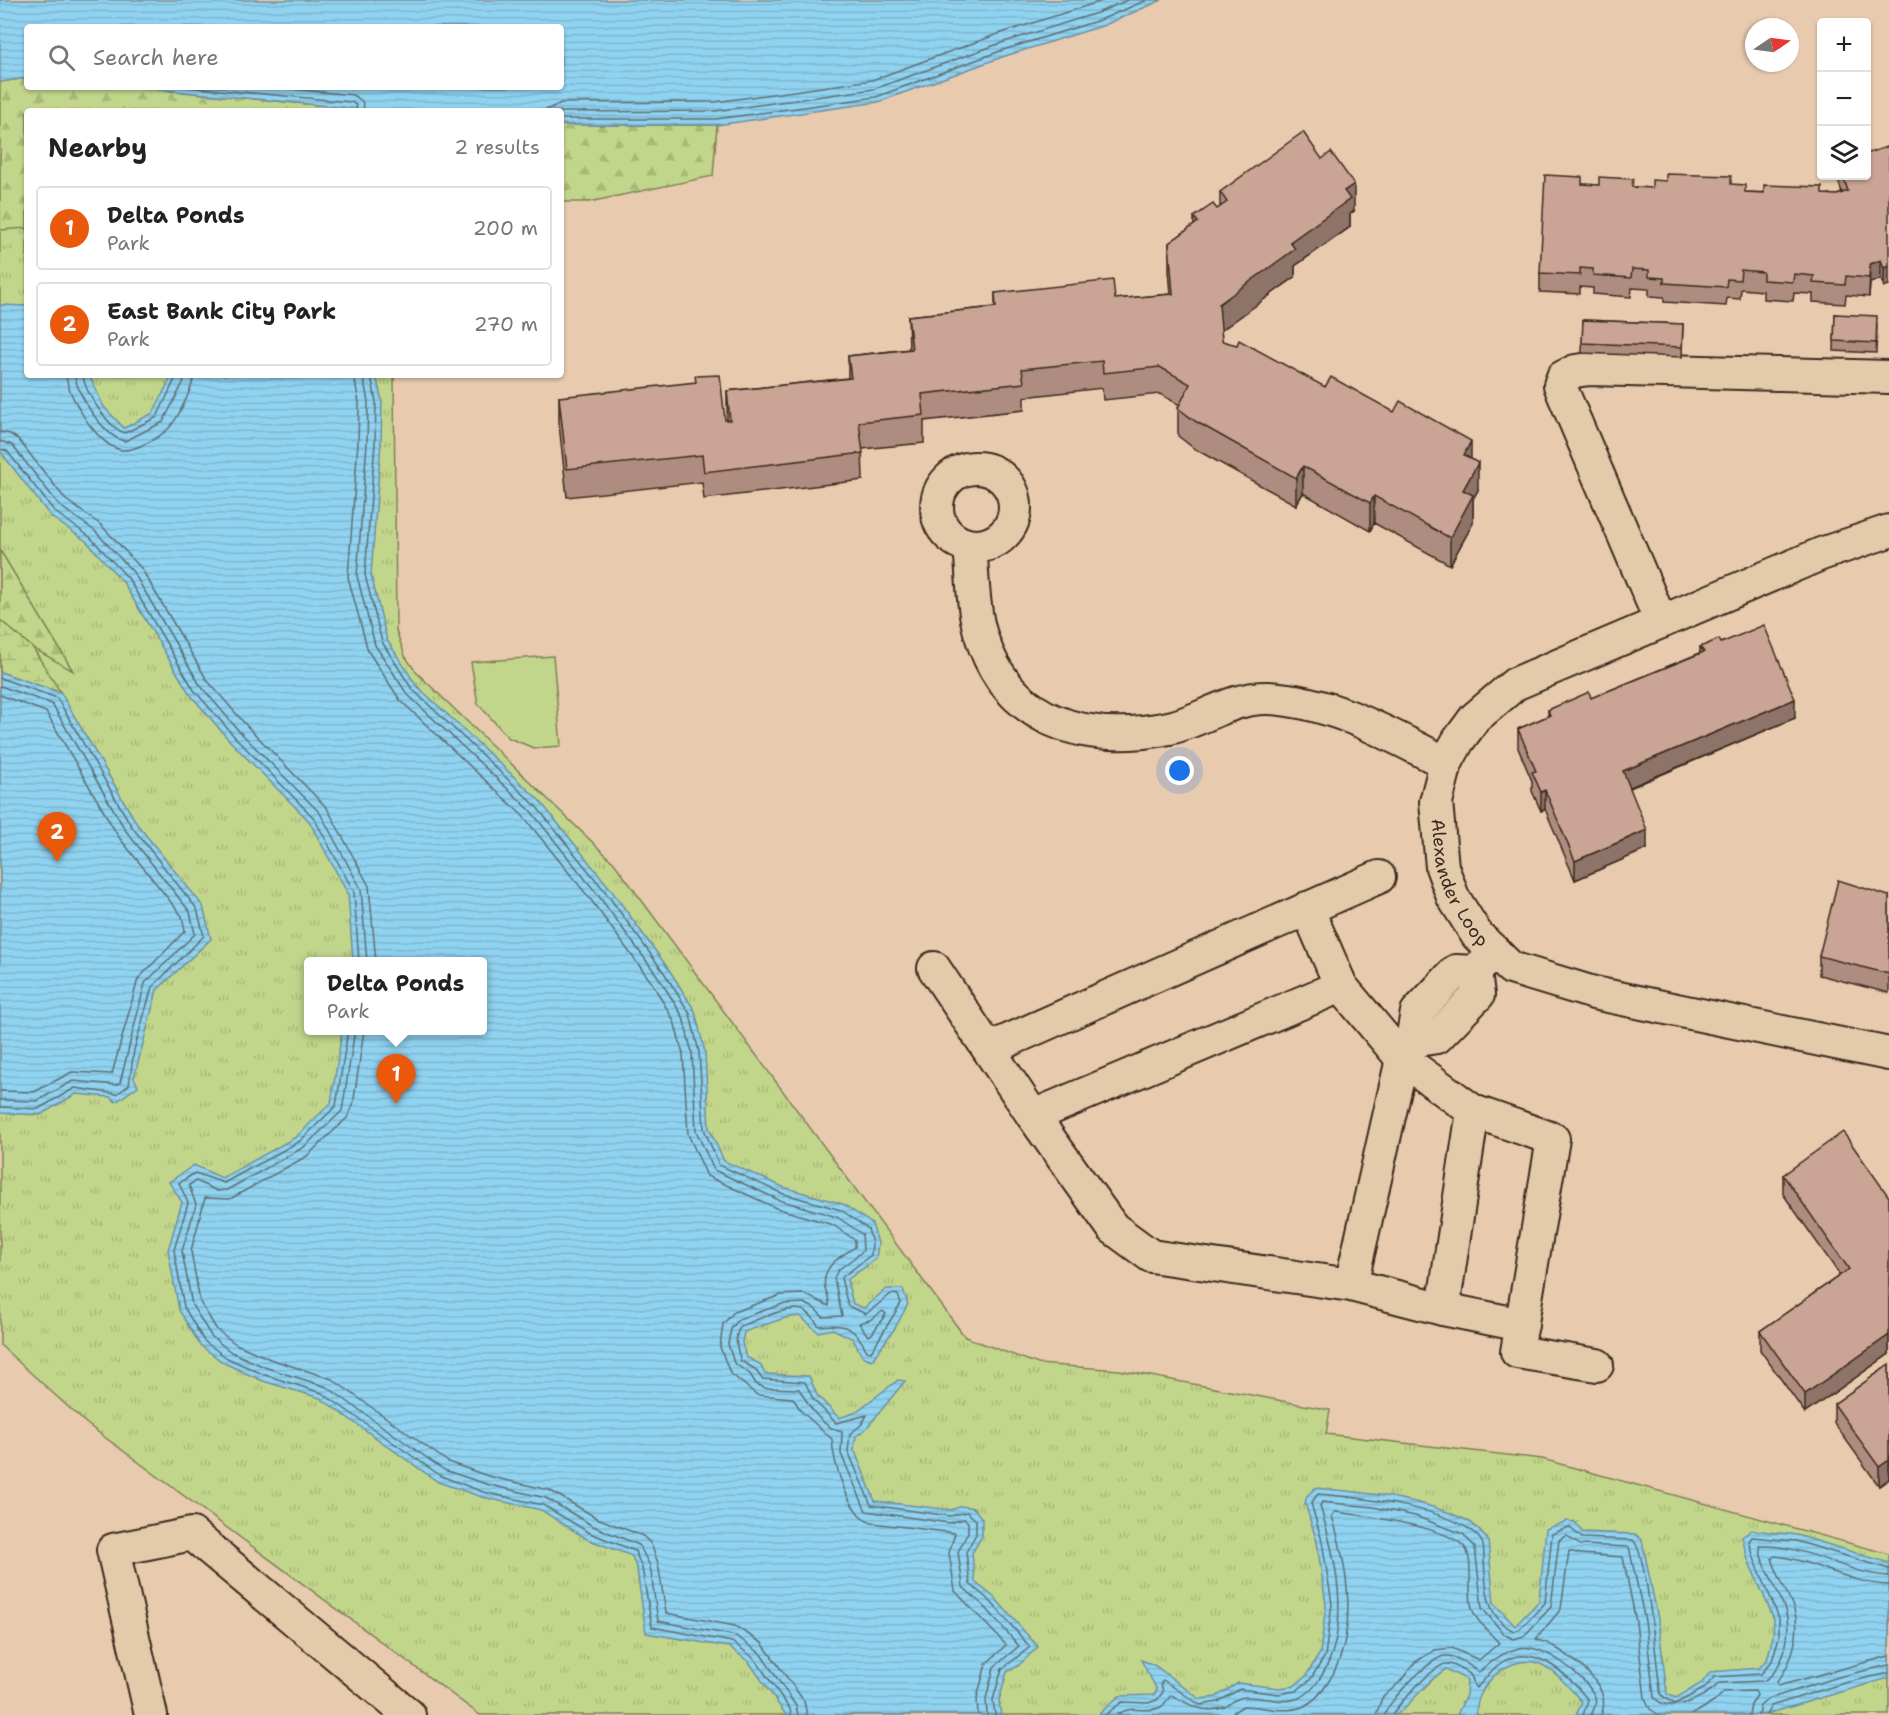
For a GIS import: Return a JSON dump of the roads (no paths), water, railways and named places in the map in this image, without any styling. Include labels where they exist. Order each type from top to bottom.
[{"type":"street","points":[[1661,622],[1563,393],[1560,385],[1563,377],[1575,371],[1590,369],[1889,377]]},
{"type":"street","name":"Alexander Loop","points":[[1889,531],[1826,552],[1515,684],[1475,718],[1446,764],[1436,802],[1442,867],[1459,906],[1478,935],[1485,962],[1594,993],[1889,1054]]},
{"type":"street","points":[[970,546],[976,615],[988,654],[1001,676],[1019,698],[1040,715],[1067,728],[1122,733],[1170,728],[1220,707],[1266,698],[1289,700],[1312,703],[1369,725],[1446,764]]},
{"type":"street","points":[[989,1049],[1379,877]]},
{"type":"street","points":[[1307,908],[1341,986],[1407,1050],[1473,1110],[1553,1139],[1517,1352],[1597,1365]]},
{"type":"street","points":[[1407,1050],[1437,1037],[1478,995],[1485,962]]},
{"type":"street","points":[[934,968],[1033,1116],[1113,1228],[1151,1256],[1351,1285],[1443,1309],[1522,1325]]},
{"type":"street","points":[[1033,1116],[1341,986]]},
{"type":"street","points":[[1351,1285],[1407,1050]]},
{"type":"street","points":[[1443,1309],[1473,1110]]},
{"type":"street","points":[[151,1715],[113,1550],[192,1534],[409,1715]]},
{"type":"water","points":[[0,0],[1162,0],[1102,26],[1005,56],[878,102],[717,125],[564,125],[564,108],[348,108],[164,90],[564,90],[564,24],[24,24],[24,78],[0,82]]},
{"type":"water","points":[[0,305],[24,306],[24,378],[90,378],[104,407],[124,428],[153,413],[170,378],[377,378],[382,401],[381,443],[371,575],[387,640],[416,685],[540,801],[609,887],[670,971],[695,1011],[705,1052],[709,1128],[724,1161],[783,1187],[843,1204],[872,1224],[878,1243],[876,1259],[847,1280],[853,1304],[864,1308],[886,1289],[903,1289],[908,1304],[895,1328],[872,1360],[862,1356],[853,1339],[833,1329],[818,1332],[800,1316],[785,1318],[744,1332],[742,1343],[746,1357],[760,1364],[765,1374],[809,1376],[817,1395],[839,1418],[854,1413],[898,1380],[905,1381],[865,1430],[856,1436],[854,1449],[875,1501],[951,1510],[962,1506],[974,1508],[982,1519],[982,1536],[972,1553],[975,1582],[995,1598],[1038,1647],[1018,1666],[1007,1672],[999,1701],[1001,1715],[786,1715],[749,1662],[729,1647],[646,1633],[637,1570],[632,1556],[587,1539],[541,1510],[482,1497],[438,1482],[320,1398],[263,1381],[224,1363],[200,1345],[179,1310],[168,1250],[182,1202],[169,1182],[194,1165],[222,1178],[296,1137],[331,1103],[341,1035],[487,1035],[487,957],[353,957],[348,894],[309,821],[229,740],[189,693],[123,582],[86,541],[51,517],[0,451]]},
{"type":"water","points":[[0,672],[61,693],[137,824],[203,906],[211,939],[157,990],[134,1078],[138,1086],[116,1102],[110,1097],[76,1094],[40,1115],[0,1113]]},
{"type":"water","points":[[1315,1488],[1374,1494],[1413,1501],[1432,1506],[1471,1523],[1488,1540],[1494,1603],[1515,1626],[1539,1601],[1546,1529],[1567,1521],[1575,1522],[1582,1532],[1635,1534],[1642,1540],[1658,1619],[1667,1694],[1676,1698],[1702,1683],[1710,1672],[1759,1668],[1767,1660],[1773,1636],[1774,1619],[1748,1560],[1742,1537],[1752,1530],[1797,1535],[1889,1563],[1889,1678],[1763,1715],[1576,1715],[1582,1702],[1552,1671],[1540,1664],[1529,1662],[1506,1667],[1496,1674],[1481,1693],[1477,1704],[1477,1715],[1457,1715],[1466,1695],[1467,1680],[1446,1669],[1432,1679],[1396,1715],[1098,1715],[1119,1696],[1154,1695],[1157,1690],[1141,1660],[1154,1665],[1200,1699],[1216,1697],[1238,1683],[1279,1688],[1294,1686],[1306,1676],[1320,1653],[1326,1605],[1317,1542],[1305,1503],[1307,1496]]},
{"type":"place","name":"East Bank City Park","points":[[57,862]]},
{"type":"place","name":"Delta Ponds","points":[[396,1104]]}]
